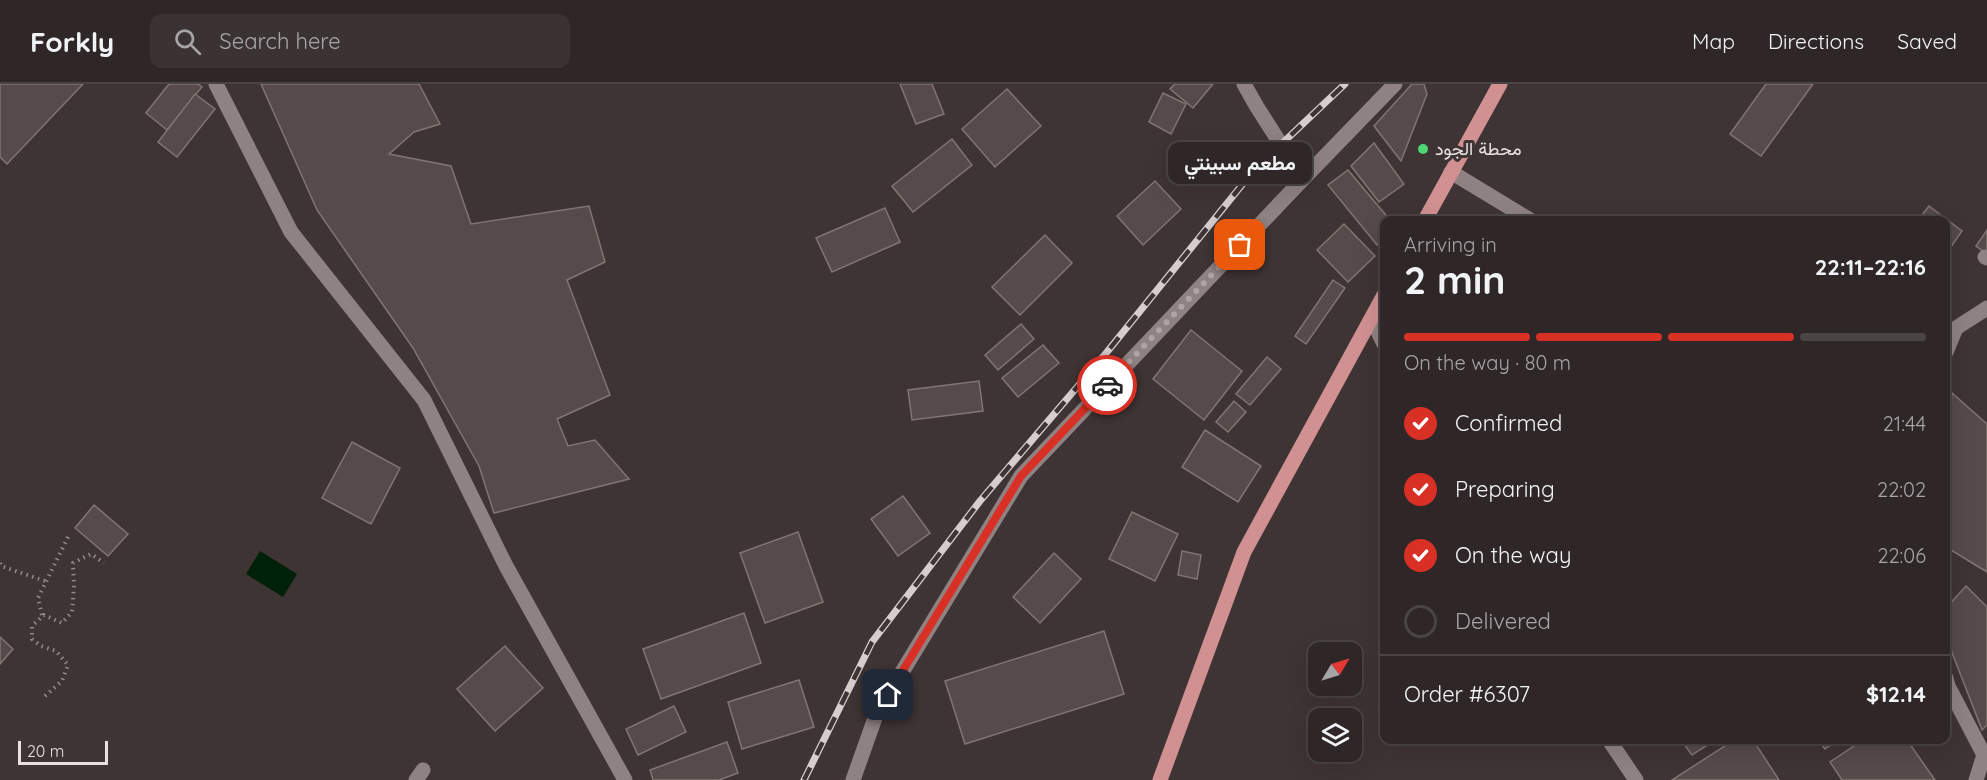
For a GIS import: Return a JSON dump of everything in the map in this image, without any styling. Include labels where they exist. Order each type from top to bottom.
[{"type":"main road","points":[[1427,216],[1500,84]]},
{"type":"main road","points":[[1160,780],[1244,552],[1380,303]]},
{"type":"street","points":[[216,84],[291,232],[424,400],[506,567],[626,780]]},
{"type":"street","points":[[1245,84],[1303,179]]},
{"type":"street","points":[[853,780],[876,715],[1021,476],[1395,84]]},
{"type":"street","points":[[1451,171],[1524,216]]},
{"type":"street","points":[[1950,342],[1956,328],[1987,308]]},
{"type":"street","points":[[1372,319],[1380,336]]},
{"type":"street","points":[[1950,692],[1984,755],[1976,780]]},
{"type":"street","points":[[1612,744],[1636,780]]},
{"type":"path","points":[[42,615],[38,598],[70,533]]},
{"type":"path","points":[[45,696],[62,681],[68,665],[56,651],[41,646],[32,639],[32,626],[44,615],[63,623],[72,612],[73,563],[91,554],[104,562]]},
{"type":"path","points":[[0,563],[1,566],[45,581]]},
{"type":"shaded area","points":[[260,551],[297,574],[283,597],[246,574]]},
{"type":"building","points":[[0,84],[83,84],[7,164],[0,157]]},
{"type":"building","points":[[169,84],[198,84],[202,87],[167,130],[146,113]]},
{"type":"building","points":[[261,84],[419,84],[440,124],[414,132],[389,154],[451,166],[471,224],[589,206],[605,262],[567,280],[610,395],[557,419],[568,446],[595,440],[629,479],[494,513],[479,466],[413,348],[317,210]]},
{"type":"building","points":[[900,84],[932,84],[944,114],[916,124]]},
{"type":"building","points":[[1175,84],[1213,84],[1193,108],[1170,89]]},
{"type":"building","points":[[1412,84],[1424,84],[1427,94],[1401,161],[1374,126]]},
{"type":"building","points":[[1766,84],[1813,84],[1761,156],[1730,134]]},
{"type":"building","points":[[1007,89],[1041,126],[995,167],[962,129]]},
{"type":"building","points":[[1163,93],[1186,104],[1171,134],[1149,122]]},
{"type":"building","points":[[195,94],[215,109],[177,157],[158,142]]},
{"type":"building","points":[[952,139],[972,165],[913,212],[892,186]]},
{"type":"building","points":[[1374,143],[1404,184],[1379,202],[1351,166]]},
{"type":"building","points":[[1348,170],[1387,216],[1380,216],[1380,242],[1377,245],[1328,185]]},
{"type":"building","points":[[1155,181],[1181,209],[1143,245],[1117,216]]},
{"type":"building","points":[[1929,206],[1942,216],[1921,216]]},
{"type":"building","points":[[885,208],[900,242],[832,272],[816,238]]},
{"type":"building","points":[[1950,222],[1962,231],[1950,248]]},
{"type":"building","points":[[1344,224],[1375,256],[1348,282],[1317,250]]},
{"type":"building","points":[[1987,230],[1987,254],[1976,246]]},
{"type":"building","points":[[1045,235],[1072,263],[1020,315],[992,287]]},
{"type":"building","points":[[1333,280],[1345,288],[1306,344],[1295,336]]},
{"type":"building","points":[[1021,324],[1034,339],[998,370],[985,355]]},
{"type":"building","points":[[1191,330],[1242,371],[1204,420],[1153,379]]},
{"type":"building","points":[[1043,345],[1059,363],[1018,397],[1002,378]]},
{"type":"building","points":[[1267,357],[1281,369],[1250,405],[1236,394]]},
{"type":"building","points":[[979,381],[983,411],[912,420],[908,390]]},
{"type":"building","points":[[1952,393],[1987,424],[1987,572],[1950,549]]},
{"type":"building","points":[[1234,401],[1246,412],[1228,432],[1216,422]]},
{"type":"building","points":[[1205,430],[1261,466],[1238,502],[1182,467]]},
{"type":"building","points":[[352,442],[400,468],[371,524],[322,498]]},
{"type":"building","points":[[903,496],[930,533],[898,556],[871,519]]},
{"type":"building","points":[[94,505],[128,534],[108,556],[75,528]]},
{"type":"building","points":[[1132,512],[1178,534],[1155,581],[1109,559]]},
{"type":"building","points":[[798,532],[823,602],[765,623],[740,553]]},
{"type":"building","points":[[1182,551],[1201,555],[1197,579],[1178,575]]},
{"type":"building","points":[[1054,553],[1081,579],[1040,623],[1013,597]]},
{"type":"building","points":[[1966,586],[1987,607],[1987,725],[1982,730],[1950,647],[1950,604]]},
{"type":"building","points":[[744,613],[761,663],[661,699],[643,649]]},
{"type":"building","points":[[1104,631],[1124,694],[965,744],[945,681]]},
{"type":"building","points":[[0,637],[13,649],[0,664]]},
{"type":"building","points":[[505,646],[543,688],[495,731],[457,689]]},
{"type":"building","points":[[799,680],[814,727],[742,749],[728,702]]},
{"type":"building","points":[[674,706],[686,732],[638,755],[626,729]]},
{"type":"building","points":[[727,742],[738,773],[719,780],[653,780],[650,770]]},
{"type":"building","points":[[1684,744],[1709,744],[1692,755]]},
{"type":"building","points":[[1728,744],[1756,744],[1779,780],[1672,780]]},
{"type":"building","points":[[1821,744],[1832,744],[1825,749]]},
{"type":"building","points":[[1857,744],[1910,744],[1935,780],[1842,780],[1830,762]]},
{"type":"railway","points":[[804,780],[872,642],[980,501],[1107,352],[1254,170],[1345,84]]},
{"type":"way so far","points":[[1107,385],[1240,245]]},
{"type":"place","name":"محطة الجود","points":[[1423,149]]},
{"type":"place","name":"مطعم سبينتي","points":[[1240,245]]},
{"type":"route","points":[[888,695],[1021,476],[1107,385]]}]
